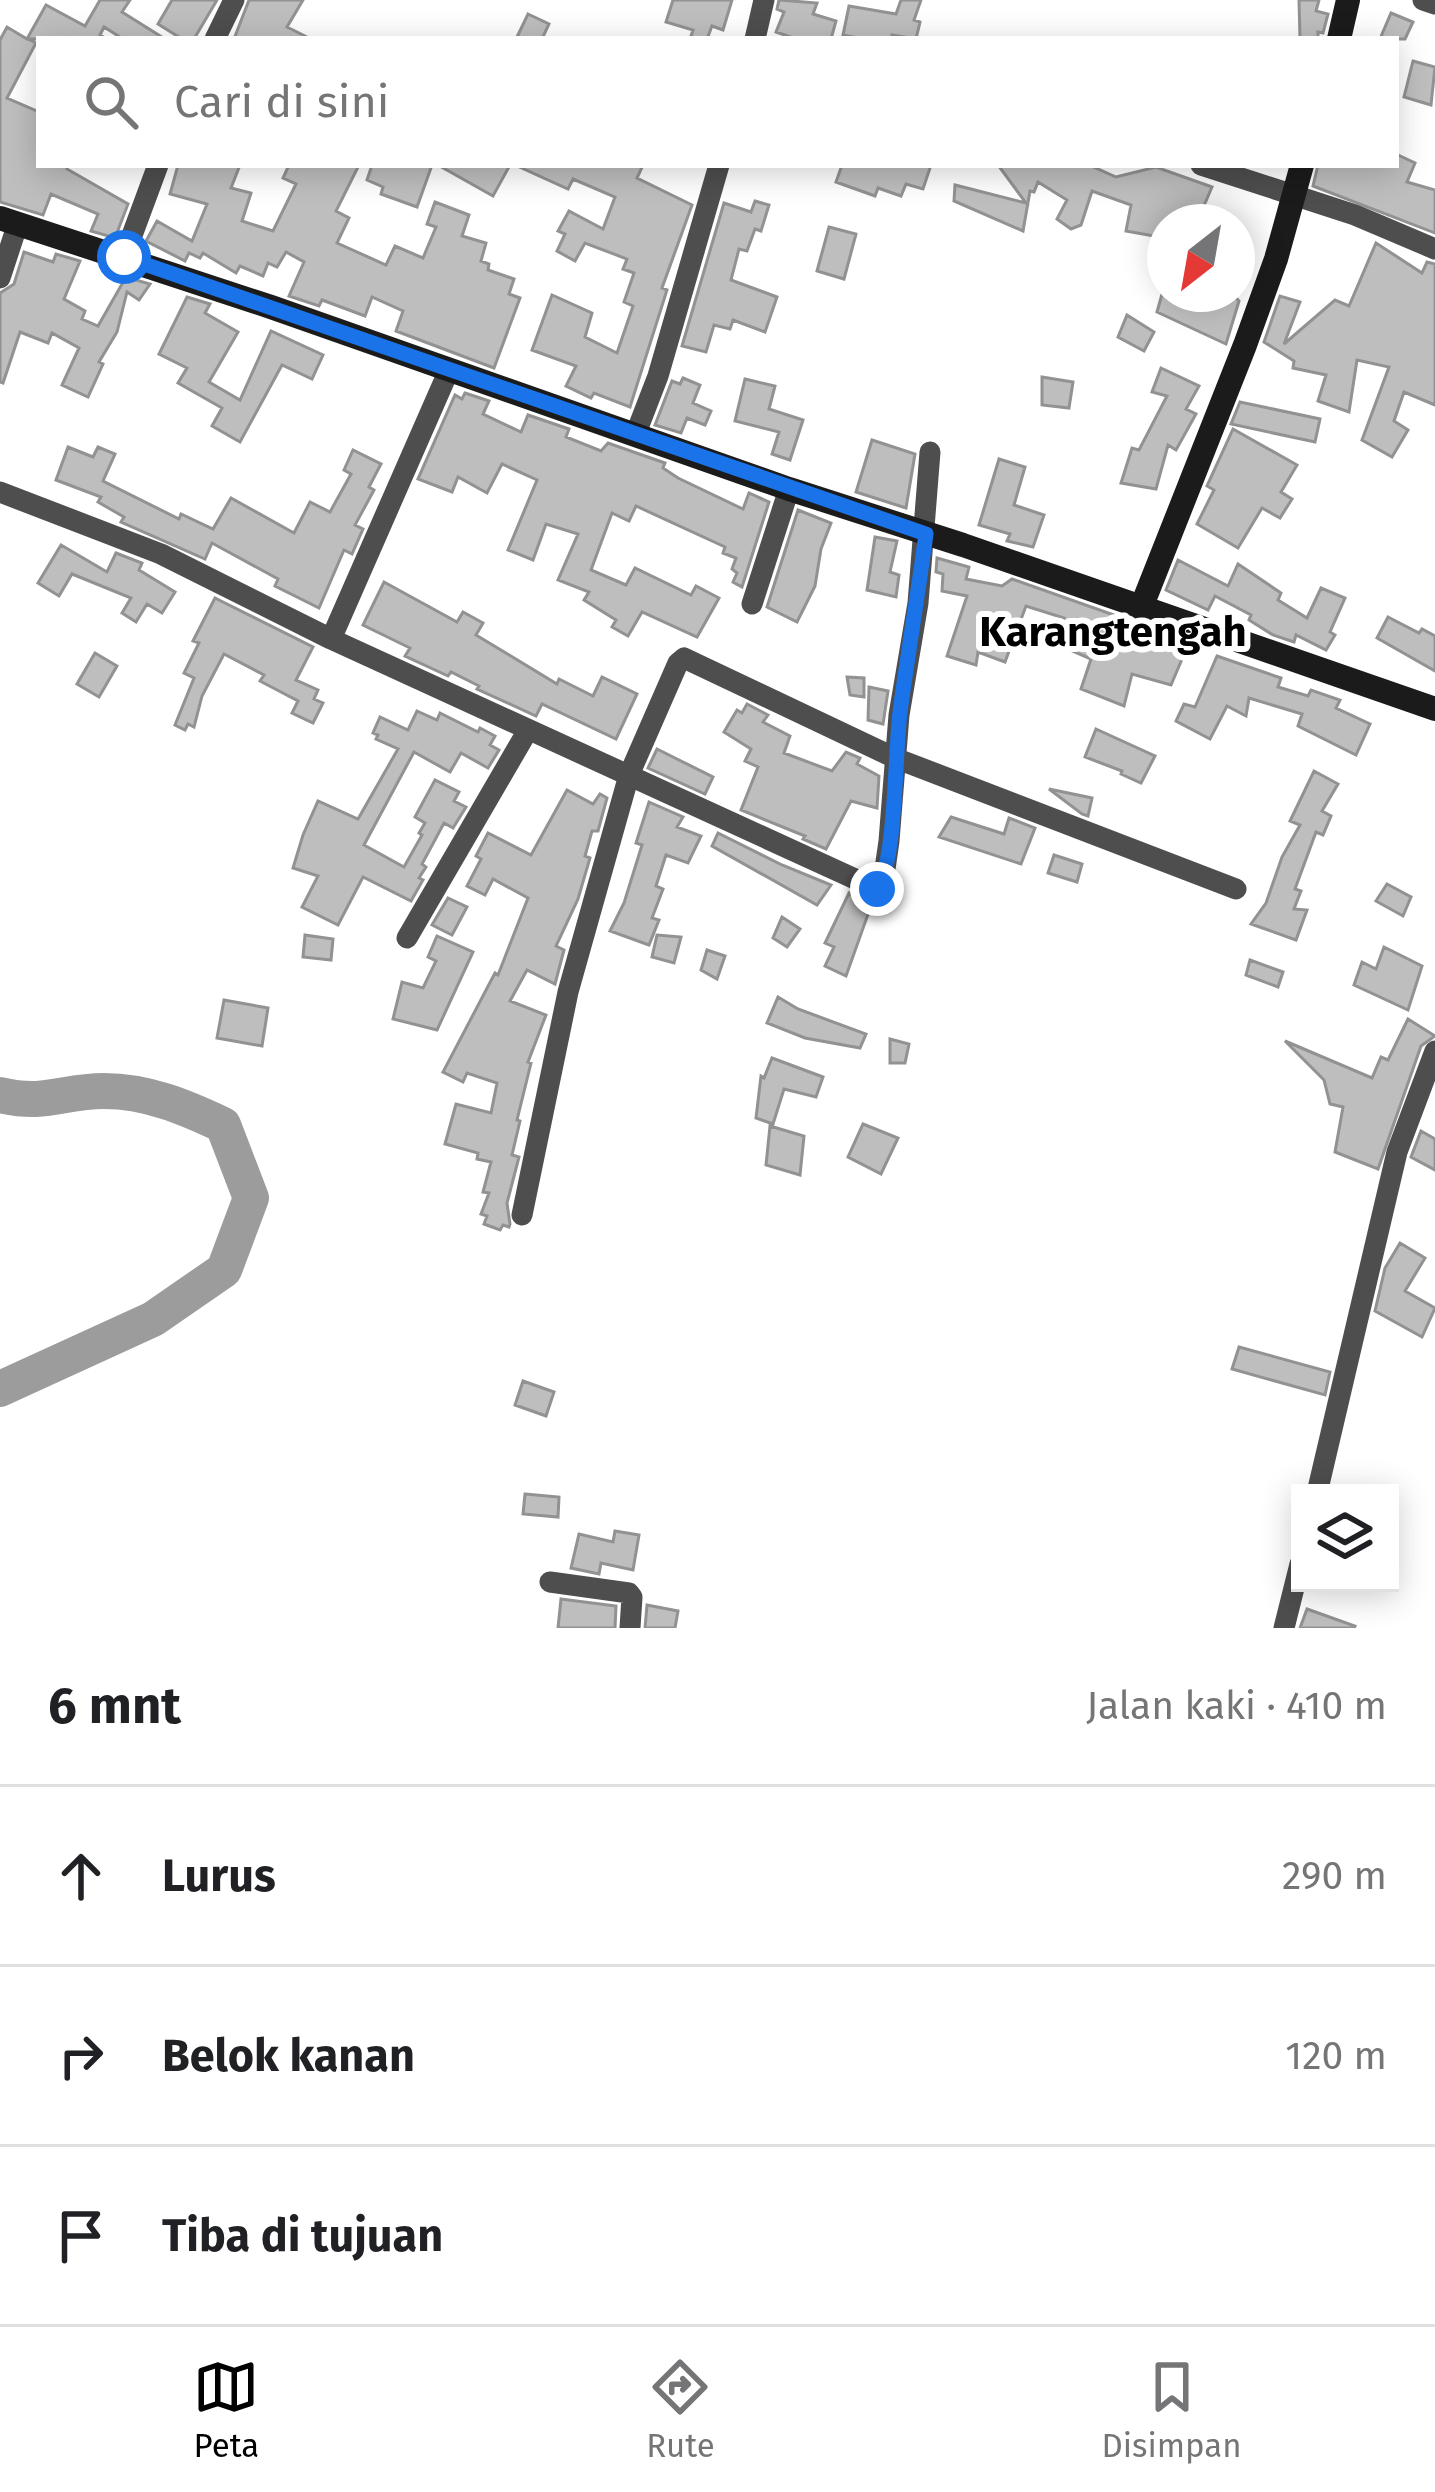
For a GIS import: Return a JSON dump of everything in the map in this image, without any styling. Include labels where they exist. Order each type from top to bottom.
[{"type":"street","points":[[216,36],[234,0]]},
{"type":"street","points":[[755,36],[764,0]]},
{"type":"street","points":[[1340,36],[1348,0]]},
{"type":"street","points":[[1424,0],[1435,4]]},
{"type":"street","points":[[124,257],[157,168]]},
{"type":"street","points":[[636,433],[658,376],[718,168]]},
{"type":"street","points":[[1210,168],[1354,215],[1435,249]]},
{"type":"street","points":[[1141,608],[1245,346],[1301,168]]},
{"type":"street","points":[[0,278],[9,220],[1435,709]]},
{"type":"street","points":[[331,638],[449,370]]},
{"type":"street","points":[[0,492],[161,554],[331,638],[877,889],[883,883],[889,841],[895,758],[926,534],[930,452]]},
{"type":"street","points":[[752,604],[789,489]]},
{"type":"street","points":[[522,1215],[568,992],[629,775],[684,658],[895,758],[1237,890]]},
{"type":"street","points":[[407,938],[528,730]]},
{"type":"street","points":[[1319,1484],[1397,1152],[1435,1051]]},
{"type":"street","points":[[550,1582],[628,1593],[632,1597],[630,1628]]},
{"type":"street","points":[[1284,1628],[1293,1592]]},
{"type":"building","points":[[100,0],[130,0],[122,12],[160,36],[118,36],[104,27],[102,36],[28,39],[36,43],[7,98],[36,111],[36,168],[68,168],[128,204],[115,238],[91,231],[98,214],[51,194],[43,215],[0,202],[0,40],[7,27],[27,39],[46,5],[85,26]]},
{"type":"building","points":[[172,0],[217,0],[196,36],[177,36],[158,24]]},
{"type":"building","points":[[249,0],[303,0],[287,27],[305,36],[235,36]]},
{"type":"building","points":[[673,0],[732,0],[723,30],[712,26],[708,36],[691,36],[693,30],[666,22]]},
{"type":"building","points":[[779,0],[817,3],[813,14],[836,21],[832,36],[776,32],[784,12],[777,9]]},
{"type":"building","points":[[901,0],[921,0],[914,20],[920,22],[917,36],[843,35],[849,6],[896,14]]},
{"type":"building","points":[[1299,0],[1319,0],[1316,11],[1328,14],[1323,33],[1300,36]]},
{"type":"building","points":[[1391,13],[1413,22],[1405,39],[1381,36]]},
{"type":"building","points":[[528,14],[549,24],[543,36],[517,36]]},
{"type":"building","points":[[1413,61],[1435,67],[1431,105],[1404,97]]},
{"type":"building","points":[[1399,155],[1415,163],[1407,182],[1435,190],[1435,233],[1313,186],[1317,168],[1399,168]]},
{"type":"building","points":[[177,168],[239,168],[231,188],[251,193],[242,221],[273,231],[296,184],[283,178],[288,168],[358,168],[336,211],[349,218],[337,243],[386,265],[395,246],[423,258],[436,227],[427,224],[435,202],[469,215],[462,236],[486,243],[481,261],[489,264],[488,270],[514,279],[509,294],[520,298],[494,368],[396,331],[403,311],[372,297],[365,316],[322,300],[319,306],[289,296],[304,262],[286,252],[277,267],[268,263],[263,276],[240,266],[236,273],[203,253],[200,258],[189,253],[185,261],[146,241],[157,221],[192,241],[207,204],[170,194]]},
{"type":"building","points":[[371,168],[431,168],[417,207],[381,194],[383,187],[367,180]]},
{"type":"building","points":[[443,168],[508,168],[493,196]]},
{"type":"building","points":[[522,168],[642,168],[637,178],[692,205],[662,288],[667,290],[630,407],[594,393],[591,398],[566,386],[576,366],[532,350],[552,295],[592,313],[585,337],[617,353],[633,306],[624,302],[634,273],[623,269],[627,259],[585,243],[575,261],[557,251],[565,234],[558,231],[569,211],[603,229],[615,197],[573,179],[568,189]]},
{"type":"building","points":[[841,168],[930,168],[923,189],[906,184],[901,196],[878,188],[875,196],[836,182]]},
{"type":"building","points":[[1000,168],[1096,168],[1116,177],[1159,168],[1212,187],[1205,204],[1147,204],[1147,235],[1126,231],[1131,205],[1092,191],[1081,225],[1071,229],[1057,219],[1067,200],[1038,182],[1034,192],[1030,191],[1023,231],[954,201],[955,185],[1026,203]]},
{"type":"building","points":[[755,201],[769,205],[761,231],[755,229],[747,251],[739,249],[731,280],[777,297],[765,332],[733,320],[730,329],[714,325],[706,352],[682,346],[724,203],[751,212]]},
{"type":"building","points":[[829,227],[856,234],[844,279],[817,271]]},
{"type":"building","points":[[1376,243],[1422,273],[1427,262],[1435,264],[1435,405],[1404,392],[1394,421],[1408,430],[1392,457],[1362,440],[1389,367],[1357,360],[1349,412],[1318,401],[1326,375],[1293,368],[1294,361],[1264,342],[1280,296],[1300,302],[1284,344],[1335,300],[1349,306]]},
{"type":"building","points":[[24,252],[53,262],[56,254],[80,261],[64,299],[85,311],[82,319],[98,326],[126,277],[150,284],[139,300],[127,292],[117,332],[99,362],[103,364],[88,397],[62,385],[79,348],[52,333],[48,343],[20,332],[0,382],[0,293],[14,284]]},
{"type":"building","points":[[187,297],[210,304],[205,313],[238,332],[209,382],[240,400],[271,331],[323,355],[312,379],[282,365],[240,442],[212,426],[222,408],[178,383],[187,368],[159,354]]},
{"type":"building","points":[[1157,312],[1236,312],[1226,344]]},
{"type":"building","points":[[1127,315],[1154,332],[1144,351],[1118,337]]},
{"type":"building","points":[[1161,368],[1199,386],[1186,409],[1196,414],[1176,450],[1168,445],[1156,489],[1121,483],[1132,448],[1139,450],[1167,396],[1152,392]]},
{"type":"building","points":[[1042,377],[1073,382],[1069,408],[1042,405]]},
{"type":"building","points":[[683,378],[700,385],[693,403],[711,411],[705,425],[687,418],[681,433],[655,425],[672,381],[680,384]]},
{"type":"building","points":[[745,379],[775,386],[769,409],[803,420],[790,460],[772,454],[779,432],[735,421]]},
{"type":"building","points":[[465,393],[489,401],[483,414],[521,432],[528,415],[569,429],[566,437],[601,451],[608,443],[665,463],[663,468],[678,478],[743,509],[749,493],[769,502],[742,587],[733,582],[736,558],[723,553],[725,547],[636,506],[629,521],[612,513],[591,570],[626,585],[635,568],[691,595],[696,586],[719,598],[697,637],[642,612],[628,636],[612,627],[616,620],[584,600],[589,592],[558,580],[578,534],[546,524],[533,560],[508,550],[537,480],[502,464],[487,493],[458,477],[452,492],[418,479],[455,395],[462,399]]},
{"type":"building","points":[[1240,402],[1320,419],[1315,442],[1231,424]]},
{"type":"building","points":[[1233,429],[1297,465],[1281,492],[1292,499],[1280,518],[1262,508],[1238,548],[1197,524],[1214,490],[1207,486]]},
{"type":"building","points":[[872,440],[915,454],[906,508],[856,492]]},
{"type":"building","points":[[68,447],[93,457],[98,447],[115,454],[103,481],[179,519],[181,514],[213,529],[231,498],[294,533],[310,502],[330,512],[351,474],[344,470],[353,450],[381,464],[369,487],[374,490],[355,525],[363,529],[352,554],[344,550],[319,608],[275,586],[278,579],[212,543],[205,559],[121,522],[124,517],[98,502],[101,497],[56,480]]},
{"type":"building","points":[[999,459],[1025,467],[1014,505],[1044,515],[1033,547],[1007,541],[1010,534],[979,525]]},
{"type":"building","points":[[798,510],[831,523],[815,586],[797,622],[767,607]]},
{"type":"building","points":[[875,537],[897,541],[890,572],[899,575],[896,597],[867,590]]},
{"type":"building","points":[[61,545],[107,572],[116,553],[142,563],[139,570],[175,592],[162,613],[147,604],[136,622],[122,613],[131,598],[72,574],[59,596],[38,583]]},
{"type":"building","points":[[937,558],[969,567],[966,579],[1002,586],[1012,579],[1188,645],[1171,685],[1132,674],[1124,706],[1081,689],[1091,659],[1068,649],[1069,640],[1058,638],[1064,618],[1026,606],[1005,662],[978,652],[976,665],[947,656],[967,596],[942,591]]},
{"type":"building","points":[[1178,560],[1228,586],[1238,564],[1281,593],[1278,600],[1307,618],[1321,588],[1345,598],[1330,632],[1335,635],[1326,650],[1296,635],[1294,642],[1273,635],[1249,620],[1251,615],[1215,596],[1208,610],[1166,590]]},
{"type":"building","points":[[384,582],[457,622],[463,612],[483,623],[476,635],[557,684],[559,679],[593,696],[602,677],[637,694],[616,739],[542,704],[536,716],[451,672],[448,676],[405,656],[410,648],[363,625]]},
{"type":"building","points":[[215,598],[313,647],[296,680],[318,690],[314,699],[323,703],[313,723],[292,713],[298,701],[260,681],[264,675],[224,654],[202,696],[194,727],[188,724],[185,730],[175,725],[194,678],[184,673],[199,643],[193,641]]},
{"type":"building","points":[[1388,617],[1435,636],[1435,671],[1377,638]]},
{"type":"building","points":[[95,653],[117,666],[99,697],[77,684]]},
{"type":"building","points":[[1217,656],[1281,678],[1278,687],[1308,696],[1311,690],[1340,700],[1336,708],[1370,724],[1356,755],[1298,726],[1302,714],[1249,698],[1246,716],[1227,706],[1210,739],[1176,721],[1184,704],[1195,707]]},
{"type":"building","points":[[847,677],[864,678],[864,697],[850,695]]},
{"type":"building","points":[[869,687],[888,691],[883,724],[868,720]]},
{"type":"building","points":[[747,704],[768,715],[763,722],[790,736],[784,753],[832,771],[846,752],[860,758],[857,764],[879,776],[877,808],[851,801],[826,849],[741,810],[758,767],[745,761],[751,749],[724,732],[737,710],[742,713]]},
{"type":"building","points":[[417,711],[437,720],[440,713],[478,732],[480,728],[495,736],[490,745],[499,750],[488,768],[461,753],[450,772],[414,752],[364,845],[404,867],[425,823],[415,817],[435,780],[459,792],[454,801],[466,807],[453,828],[444,823],[422,864],[426,867],[419,878],[423,880],[411,901],[363,877],[338,925],[302,907],[318,876],[293,868],[303,835],[318,801],[358,819],[398,749],[376,739],[373,733],[380,717],[408,730]]},
{"type":"building","points":[[1096,729],[1155,756],[1141,783],[1085,757]]},
{"type":"building","points":[[657,749],[713,777],[705,794],[648,768]]},
{"type":"building","points":[[1314,771],[1338,784],[1322,811],[1331,816],[1323,835],[1316,832],[1295,889],[1301,891],[1294,909],[1307,910],[1296,940],[1251,924],[1266,903],[1282,857],[1300,825],[1290,821]]},
{"type":"building","points":[[1049,789],[1092,798],[1088,816],[1082,814]]},
{"type":"building","points":[[567,790],[593,804],[600,794],[607,798],[598,831],[592,831],[578,899],[556,946],[564,950],[555,984],[527,970],[510,1001],[546,1015],[528,1062],[517,1120],[512,1155],[519,1157],[507,1203],[510,1224],[500,1230],[484,1224],[487,1216],[481,1214],[489,1193],[483,1192],[491,1162],[477,1159],[478,1153],[445,1144],[456,1104],[491,1113],[497,1083],[467,1073],[463,1082],[443,1072],[495,973],[498,975],[528,898],[493,879],[485,895],[467,886],[488,833],[531,855]]},
{"type":"building","points":[[649,802],[683,817],[677,827],[701,836],[688,863],[666,855],[656,886],[663,889],[652,918],[659,920],[649,945],[610,931],[642,845],[636,843]]},
{"type":"building","points":[[951,817],[1004,834],[1009,818],[1035,828],[1021,864],[939,837]]},
{"type":"building","points":[[718,833],[831,885],[817,905],[712,846]]},
{"type":"building","points":[[1054,855],[1082,864],[1077,882],[1048,873]]},
{"type":"building","points":[[1387,884],[1411,897],[1403,916],[1376,901]]},
{"type":"building","points":[[849,893],[872,903],[846,976],[825,966],[834,947],[825,943]]},
{"type":"building","points":[[448,898],[467,907],[452,935],[432,925]]},
{"type":"building","points":[[782,917],[800,929],[787,947],[773,938]]},
{"type":"building","points":[[305,935],[333,939],[331,960],[303,957]]},
{"type":"building","points":[[657,935],[681,937],[674,963],[652,957]]},
{"type":"building","points":[[437,936],[473,952],[437,1030],[393,1019],[402,982],[423,988],[436,961],[428,957]]},
{"type":"building","points":[[1384,947],[1422,966],[1408,1010],[1354,985],[1362,962],[1376,969]]},
{"type":"building","points":[[707,950],[725,956],[717,979],[701,970]]},
{"type":"building","points":[[1250,960],[1283,972],[1278,987],[1246,975]]},
{"type":"building","points":[[778,997],[866,1034],[860,1048],[805,1038],[767,1023]]},
{"type":"building","points":[[224,1000],[268,1008],[262,1046],[217,1038]]},
{"type":"building","points":[[1408,1019],[1435,1036],[1421,1046],[1378,1169],[1335,1152],[1343,1107],[1330,1104],[1324,1080],[1285,1041],[1372,1078],[1381,1057],[1388,1060]]},
{"type":"building","points":[[890,1039],[909,1044],[905,1063],[890,1063]]},
{"type":"building","points":[[772,1058],[823,1077],[816,1097],[784,1089],[773,1124],[756,1118],[761,1076],[764,1078]]},
{"type":"building","points":[[863,1124],[898,1138],[881,1174],[848,1157]]},
{"type":"building","points":[[770,1126],[804,1136],[800,1175],[766,1165]]},
{"type":"building","points":[[1421,1131],[1435,1139],[1435,1170],[1411,1157]]},
{"type":"building","points":[[1400,1243],[1425,1258],[1405,1291],[1435,1308],[1422,1337],[1375,1311],[1385,1268]]},
{"type":"building","points":[[1239,1347],[1330,1372],[1325,1395],[1232,1369]]},
{"type":"building","points":[[523,1381],[554,1392],[546,1416],[515,1405]]},
{"type":"building","points":[[525,1494],[559,1497],[558,1517],[523,1514]]},
{"type":"building","points":[[615,1531],[639,1535],[633,1570],[601,1563],[599,1574],[571,1568],[579,1534],[613,1542]]},
{"type":"building","points":[[561,1599],[616,1606],[615,1628],[558,1628]]},
{"type":"building","points":[[647,1605],[678,1611],[675,1628],[645,1628]]},
{"type":"building","points":[[1307,1609],[1355,1626],[1300,1628]]},
{"type":"waterway","points":[[0,1095],[42,1099],[120,1092],[194,1112],[223,1125],[251,1198],[224,1270],[153,1319],[0,1389]]},
{"type":"district","name":"Karangtengah","points":[[1113,632]]},
{"type":"route","points":[[124,257],[926,534],[899,715],[889,841],[883,883],[877,889]]}]
